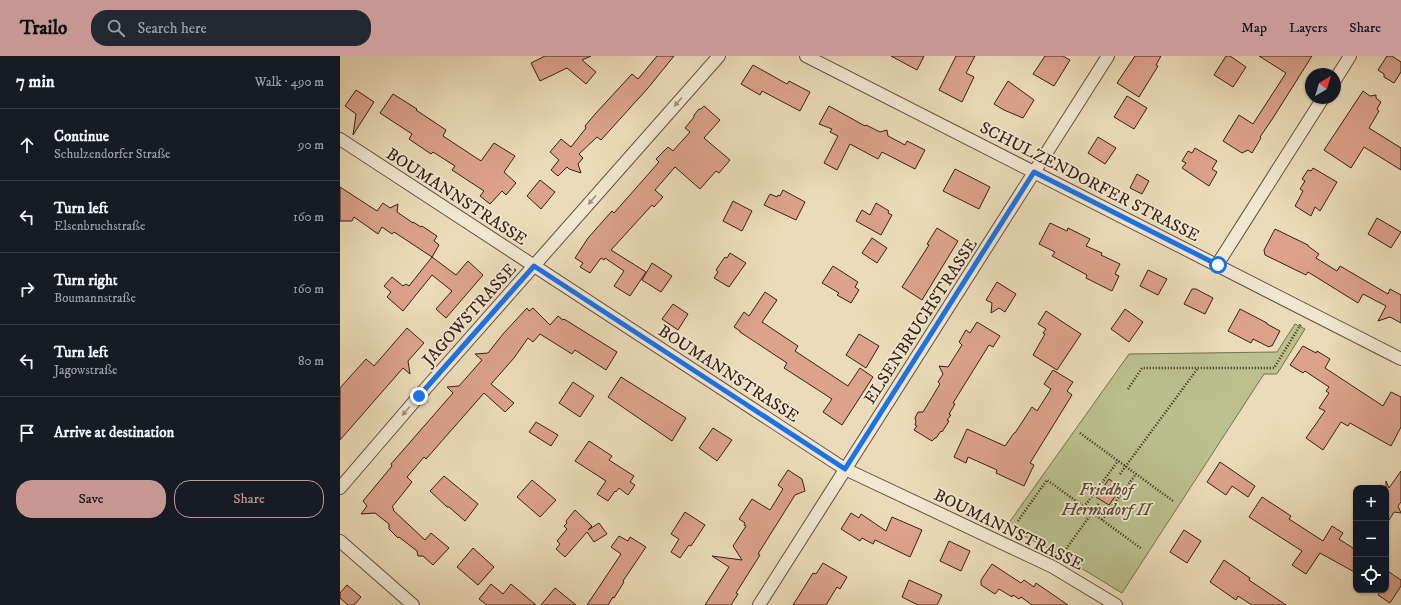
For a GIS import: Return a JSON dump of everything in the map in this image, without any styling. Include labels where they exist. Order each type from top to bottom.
[{"type":"street","name":"JAGOWSTRASSE","points":[[340,488],[419,396],[719,56]]},
{"type":"street","name":"SCHULZENDORFER STRASSE","points":[[806,56],[1218,265],[1401,360]]},
{"type":"street","name":"ELSENBRUCHSTRASSE","points":[[759,605],[1108,56]]},
{"type":"street","points":[[1341,70],[1350,56]]},
{"type":"street","points":[[1218,265],[1319,104]]},
{"type":"street","name":"BOUMANNSTRASSE","points":[[340,139],[845,469],[1053,567],[1116,605]]},
{"type":"street","points":[[340,541],[413,605]]},
{"type":"path","points":[[1128,389],[1142,368],[1274,368],[1301,324]]},
{"type":"path","points":[[1120,474],[1198,368]]},
{"type":"path","points":[[1080,433],[1173,501]]},
{"type":"path","points":[[1084,507],[1118,461]]},
{"type":"path","points":[[1102,520],[1136,474]]},
{"type":"path","points":[[1018,521],[1047,480],[1142,549]]},
{"type":"path","points":[[1059,558],[1100,503]]},
{"type":"green space","name":"Friedhof Hermsdorf II","points":[[1295,324],[1305,329],[1277,374],[1264,374],[1122,593],[1048,548],[1006,527],[1129,354],[1277,352]]},
{"type":"building","points":[[545,56],[591,56],[582,60],[596,72],[586,84],[567,68],[540,81],[531,63]]},
{"type":"building","points":[[657,56],[674,56],[648,88],[601,140],[597,137],[579,154],[583,158],[578,164],[581,173],[567,167],[558,176],[551,170],[559,160],[550,152],[561,139],[571,147],[586,128],[585,126],[632,74],[638,79]]},
{"type":"building","points":[[891,56],[924,56],[917,70]]},
{"type":"building","points":[[956,56],[975,56],[966,73],[974,77],[962,102],[939,90]]},
{"type":"building","points":[[1045,56],[1063,56],[1070,60],[1054,86],[1033,74]]},
{"type":"building","points":[[1135,56],[1161,56],[1156,65],[1158,66],[1139,97],[1117,83]]},
{"type":"building","points":[[1226,56],[1230,56],[1246,67],[1233,87],[1214,75]]},
{"type":"building","points":[[1259,56],[1312,56],[1260,137],[1261,138],[1252,153],[1248,150],[1242,153],[1223,141],[1239,115],[1253,124],[1286,73]]},
{"type":"building","points":[[1387,56],[1392,56],[1401,62],[1401,72],[1394,83],[1384,77],[1384,74],[1378,70]]},
{"type":"building","points":[[753,65],[787,84],[789,81],[810,92],[800,111],[762,91],[760,95],[741,84]]},
{"type":"building","points":[[1008,81],[1034,100],[1023,118],[994,104]]},
{"type":"building","points":[[356,90],[374,102],[353,135],[356,114],[345,106]]},
{"type":"building","points":[[1363,91],[1370,96],[1376,95],[1376,98],[1381,102],[1377,109],[1379,111],[1369,128],[1401,148],[1401,170],[1364,147],[1351,168],[1324,150]]},
{"type":"building","points":[[393,94],[446,130],[443,136],[481,161],[494,143],[515,156],[504,172],[516,183],[506,195],[502,191],[490,204],[480,196],[484,191],[452,170],[455,166],[433,152],[431,154],[409,139],[412,134],[380,113]]},
{"type":"building","points":[[1127,96],[1147,108],[1134,129],[1114,117]]},
{"type":"building","points":[[704,106],[720,120],[704,138],[730,160],[719,173],[716,171],[700,189],[675,167],[655,190],[663,197],[654,207],[652,205],[611,250],[646,272],[630,296],[614,286],[624,271],[605,258],[604,260],[601,258],[590,273],[580,267],[583,263],[575,258],[588,238],[612,211],[614,213],[659,162],[656,159],[668,147],[673,151],[690,132],[685,128],[699,109]]},
{"type":"building","points":[[829,106],[865,126],[866,125],[880,132],[887,130],[888,136],[905,145],[907,141],[925,150],[915,169],[882,152],[878,159],[850,144],[837,170],[824,163],[838,136],[830,132],[832,129],[819,124]]},
{"type":"building","points":[[1098,137],[1116,148],[1105,164],[1088,153]]},
{"type":"building","points":[[1195,148],[1217,161],[1212,169],[1217,172],[1209,186],[1182,168],[1186,163],[1182,161],[1188,151],[1192,153]]},
{"type":"building","points":[[1313,168],[1337,182],[1320,211],[1315,207],[1311,216],[1295,206],[1303,191],[1300,189],[1305,181],[1302,179],[1308,170],[1311,171]]},
{"type":"building","points":[[955,169],[990,187],[979,209],[943,191]]},
{"type":"building","points":[[1137,174],[1149,181],[1142,194],[1130,188]]},
{"type":"building","points":[[540,180],[555,192],[541,209],[527,196]]},
{"type":"building","points":[[340,187],[377,211],[383,203],[390,208],[398,204],[397,212],[413,223],[421,227],[422,226],[437,236],[434,241],[439,245],[432,257],[394,232],[392,234],[382,227],[378,234],[354,217],[352,221],[340,221]]},
{"type":"building","points":[[783,190],[805,202],[796,220],[764,205],[770,194],[777,197],[778,195],[780,196]]},
{"type":"building","points":[[733,201],[752,211],[742,231],[723,221]]},
{"type":"building","points":[[876,203],[889,211],[888,213],[892,215],[881,235],[856,221],[862,210],[870,215]]},
{"type":"building","points":[[1377,218],[1401,232],[1391,248],[1368,234]]},
{"type":"building","points":[[1050,223],[1067,231],[1068,228],[1090,239],[1086,246],[1102,253],[1101,255],[1120,264],[1115,274],[1119,276],[1112,291],[1086,278],[1087,275],[1052,256],[1055,252],[1039,244]]},
{"type":"building","points":[[937,228],[958,241],[922,300],[902,287],[929,245],[927,244]]},
{"type":"building","points":[[1275,229],[1308,245],[1319,254],[1316,258],[1337,271],[1340,266],[1388,294],[1390,289],[1401,295],[1401,323],[1390,317],[1378,321],[1386,306],[1363,294],[1358,303],[1308,272],[1306,275],[1265,255],[1264,250]]},
{"type":"building","points":[[872,238],[887,248],[877,263],[862,253]]},
{"type":"building","points":[[730,253],[746,263],[729,287],[714,278],[718,272],[716,270],[725,257],[727,258]]},
{"type":"building","points":[[432,257],[456,275],[468,261],[483,275],[446,318],[436,309],[452,291],[432,275],[403,311],[387,297],[391,292],[384,286],[392,277],[403,286],[406,284],[409,286]]},
{"type":"building","points":[[652,263],[672,276],[661,292],[642,280]]},
{"type":"building","points":[[833,266],[858,282],[855,287],[859,290],[851,303],[837,295],[839,293],[822,283]]},
{"type":"building","points":[[1148,270],[1167,279],[1158,295],[1140,286]]},
{"type":"building","points":[[997,282],[1016,294],[1005,312],[999,308],[991,313],[992,303],[986,300]]},
{"type":"building","points":[[1192,289],[1196,289],[1213,298],[1205,314],[1184,304]]},
{"type":"building","points":[[765,292],[777,300],[762,322],[798,346],[795,351],[848,386],[860,368],[873,377],[842,425],[823,412],[832,399],[784,368],[787,363],[734,327],[744,312],[749,316]]},
{"type":"building","points":[[673,304],[688,314],[678,330],[662,319]]},
{"type":"building","points":[[527,308],[529,311],[533,308],[550,325],[558,316],[617,352],[606,370],[575,350],[572,354],[540,334],[533,342],[528,338],[514,358],[491,384],[514,403],[505,412],[484,393],[426,459],[424,457],[407,477],[412,482],[392,507],[394,509],[393,510],[425,540],[431,533],[449,548],[433,565],[423,556],[418,556],[417,551],[399,537],[398,538],[389,529],[389,524],[375,513],[361,514],[367,506],[363,501],[392,466],[391,464],[453,393],[447,387],[459,386],[482,360],[475,354],[488,353]]},
{"type":"building","points":[[1125,309],[1143,322],[1129,342],[1111,329]]},
{"type":"building","points":[[1240,309],[1280,331],[1272,346],[1269,347],[1253,339],[1251,343],[1228,331]]},
{"type":"building","points":[[1046,311],[1081,334],[1057,370],[1033,355],[1045,334],[1043,333],[1046,329],[1038,324]]},
{"type":"building","points":[[977,322],[1000,336],[993,347],[989,345],[953,403],[955,404],[949,414],[951,415],[947,420],[949,421],[942,432],[941,431],[932,441],[914,430],[917,426],[915,425],[915,418],[918,412],[923,412],[940,384],[938,382],[943,374],[939,366],[948,367],[962,345],[959,342],[966,330],[970,333]]},
{"type":"building","points":[[407,328],[424,343],[408,361],[410,374],[403,368],[340,440],[340,388],[366,359],[374,366]]},
{"type":"building","points":[[859,334],[879,346],[866,368],[846,355]]},
{"type":"building","points":[[1303,346],[1316,353],[1317,351],[1330,359],[1325,368],[1383,406],[1391,392],[1401,397],[1401,427],[1391,446],[1350,423],[1348,426],[1341,422],[1323,450],[1306,438],[1325,411],[1319,408],[1329,393],[1326,391],[1329,387],[1305,371],[1303,373],[1290,365]]},
{"type":"building","points":[[1053,370],[1073,382],[1067,391],[1072,395],[1030,463],[1034,465],[1024,486],[996,473],[997,470],[968,457],[966,463],[954,457],[967,429],[1005,446],[1032,407],[1037,411],[1051,389],[1044,384]]},
{"type":"building","points":[[621,377],[686,418],[672,441],[608,397]]},
{"type":"building","points":[[573,382],[594,396],[580,417],[559,403]]},
{"type":"building","points":[[536,422],[558,435],[551,446],[529,432]]},
{"type":"building","points":[[713,428],[732,440],[717,461],[699,448]]},
{"type":"building","points":[[589,441],[612,456],[609,460],[634,476],[630,482],[635,485],[628,495],[619,488],[608,501],[597,494],[606,481],[575,461]]},
{"type":"building","points":[[1220,462],[1255,486],[1248,497],[1232,486],[1226,495],[1207,482]]},
{"type":"building","points":[[788,470],[802,479],[805,491],[795,495],[758,554],[760,555],[736,593],[738,594],[731,605],[705,605],[729,567],[712,556],[742,560],[733,546],[746,526],[744,525],[745,523],[739,519],[752,499],[770,510],[783,489],[778,485]]},
{"type":"building","points":[[1401,471],[1401,502],[1398,506],[1401,513],[1394,512],[1389,520],[1389,488]]},
{"type":"building","points":[[444,476],[478,504],[465,521],[430,491]]},
{"type":"building","points":[[1109,479],[1121,488],[1109,505],[1096,497]]},
{"type":"building","points":[[532,480],[556,500],[540,517],[517,497]]},
{"type":"building","points":[[1262,497],[1291,516],[1289,519],[1323,541],[1332,526],[1343,533],[1339,539],[1353,548],[1353,571],[1320,553],[1306,574],[1292,565],[1302,551],[1249,517]]},
{"type":"building","points":[[575,510],[592,526],[588,530],[599,523],[607,534],[594,542],[587,532],[565,557],[556,549],[560,544],[557,541],[567,529],[564,526],[567,523],[566,521]]},
{"type":"building","points":[[685,512],[705,525],[691,546],[689,545],[680,558],[671,552],[679,539],[671,534]]},
{"type":"building","points":[[851,513],[859,518],[861,514],[886,531],[892,517],[922,530],[910,557],[875,540],[873,544],[862,538],[860,541],[841,529]]},
{"type":"building","points":[[1184,530],[1201,541],[1187,563],[1170,552]]},
{"type":"building","points":[[619,536],[628,541],[630,537],[646,547],[608,605],[587,605],[621,554],[611,547]]},
{"type":"building","points":[[949,541],[970,551],[961,571],[940,561]]},
{"type":"building","points":[[473,548],[494,567],[478,585],[457,567]]},
{"type":"building","points":[[1224,560],[1250,578],[1249,580],[1286,605],[1252,605],[1238,596],[1236,600],[1210,582]]},
{"type":"building","points":[[823,563],[847,577],[840,589],[837,587],[826,605],[793,605],[813,573],[816,574]]},
{"type":"building","points":[[992,564],[1021,583],[1024,580],[1034,587],[1036,583],[1068,605],[1032,605],[1021,597],[1019,599],[1013,595],[1012,597],[999,589],[995,594],[981,585],[981,580]]},
{"type":"building","points":[[1389,572],[1401,580],[1401,586],[1390,603],[1378,595],[1379,593],[1389,593]]},
{"type":"building","points":[[909,580],[942,595],[937,605],[918,605],[902,597]]},
{"type":"building","points":[[491,584],[503,594],[511,584],[536,605],[487,605],[479,599]]},
{"type":"building","points":[[347,585],[361,597],[354,605],[348,605],[340,598],[340,593]]},
{"type":"building","points":[[555,588],[576,605],[541,605]]},
{"type":"route","points":[[419,396],[534,266],[845,469],[954,300],[1034,172],[1218,265]]}]
